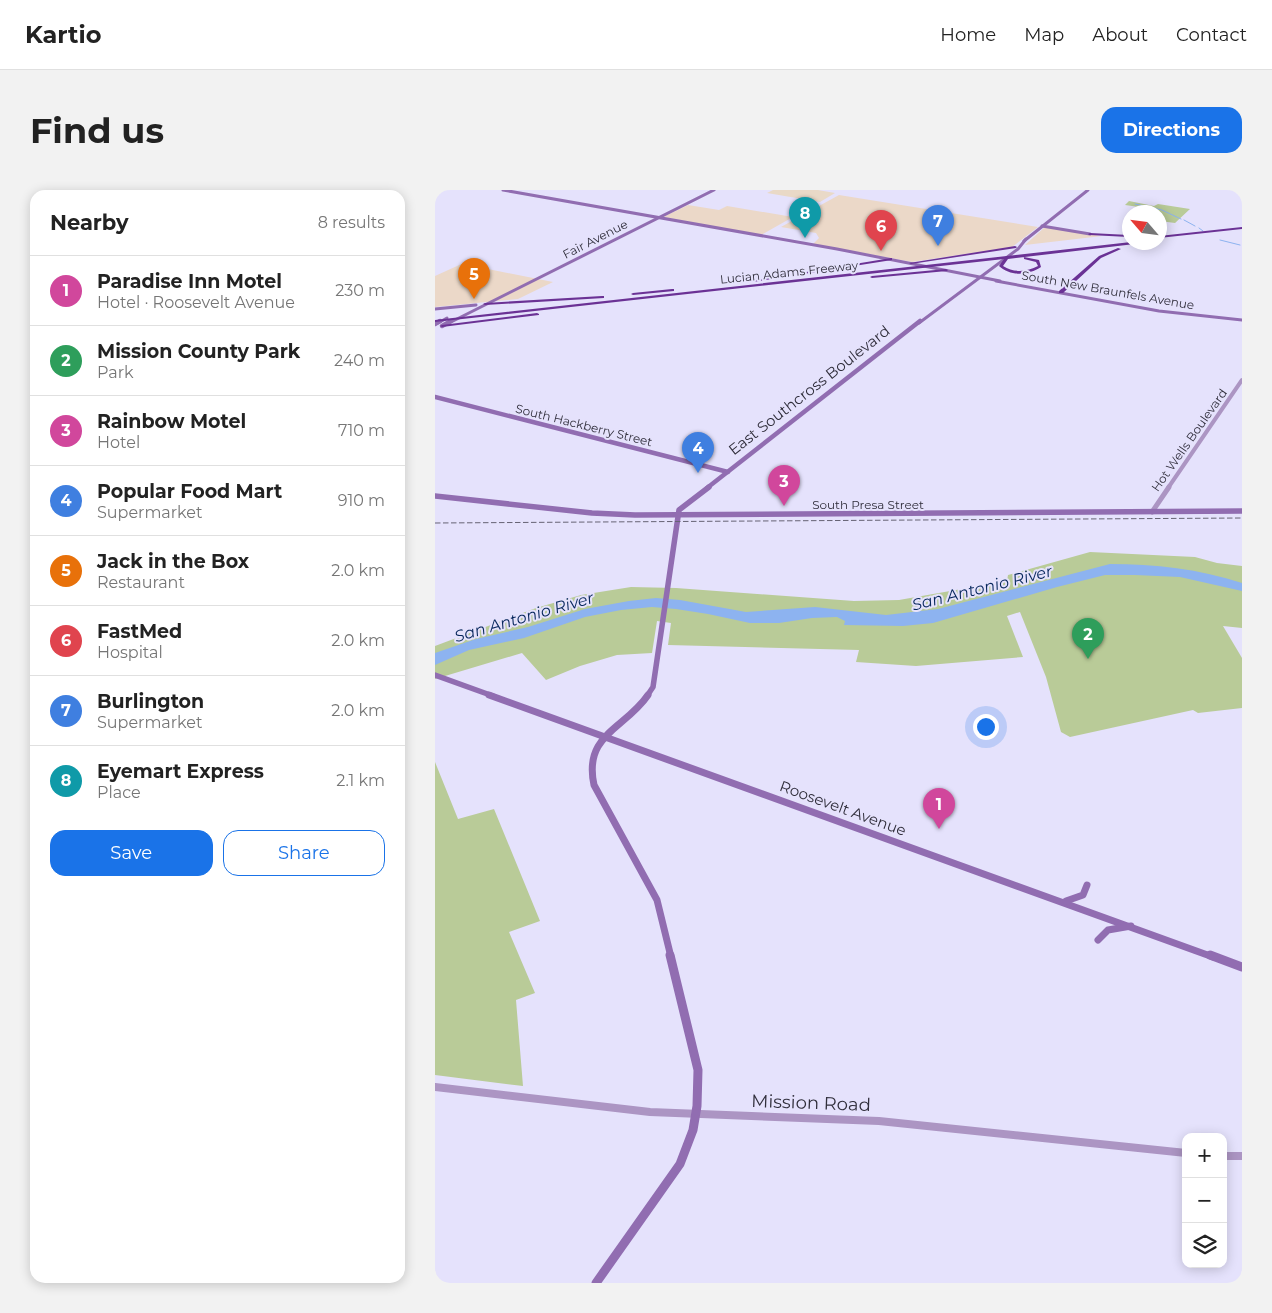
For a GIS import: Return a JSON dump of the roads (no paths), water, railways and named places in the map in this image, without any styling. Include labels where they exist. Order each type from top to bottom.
[{"type":"highway","points":[[1167,238],[1200,233],[1242,231]]},
{"type":"highway","points":[[1167,239],[1242,231]]},
{"type":"highway","points":[[1090,234],[1122,236]]},
{"type":"highway","name":"Lucian Adams Freeway","points":[[436,323],[448,314],[1122,242]]},
{"type":"highway","name":"Lucian Adams Freeway","points":[[436,323],[479,316],[1122,245]]},
{"type":"highway","points":[[885,267],[1015,248]]},
{"type":"highway","points":[[1061,292],[1105,255],[1122,249]]},
{"type":"highway","points":[[862,264],[869,261],[864,256]]},
{"type":"highway","points":[[986,260],[1027,258],[1038,261],[1041,265],[1032,271],[1017,272],[1004,269],[1001,266],[1001,262],[1008,256]]},
{"type":"highway","points":[[753,281],[891,261]]},
{"type":"highway","points":[[750,286],[944,270]]},
{"type":"highway","points":[[499,297],[499,301],[504,302]]},
{"type":"highway","points":[[485,304],[602,297]]},
{"type":"highway","points":[[442,326],[511,318],[635,299]]},
{"type":"main road","name":"South New Braunfels Avenue","points":[[503,190],[826,248],[935,270],[944,270]]},
{"type":"main road","name":"Fair Avenue","points":[[436,323],[442,326],[714,190]]},
{"type":"main road","name":"East Southcross Boulevard","points":[[989,269],[994,263],[1088,190]]},
{"type":"main road","points":[[1043,226],[1090,234]]},
{"type":"main road","name":"South New Braunfels Avenue","points":[[826,248],[1154,310],[1242,320]]},
{"type":"main road","name":"East Southcross Boulevard","points":[[1008,256],[1015,248]]},
{"type":"main road","name":"East Southcross Boulevard","points":[[679,515],[681,508],[989,269],[1001,262]]},
{"type":"main road","points":[[435,310],[485,304]]},
{"type":"main road","points":[[436,323],[462,310],[451,308]]},
{"type":"main road","name":"South Hackberry Street","points":[[435,397],[728,472]]},
{"type":"main road","name":"South Presa Street","points":[[435,496],[603,514],[1242,511]]},
{"type":"main road","points":[[596,1283],[680,1164],[689,1144],[695,1114],[697,1070],[657,900],[591,777],[593,755],[606,736],[653,687],[679,515]]},
{"type":"main road","name":"Roosevelt Avenue","points":[[438,676],[1242,967]]},
{"type":"main road","points":[[1064,901],[1083,895],[1087,885]]},
{"type":"main road","points":[[1098,940],[1101,934],[1108,928],[1133,926]]},
{"type":"street","name":"Hot Wells Boulevard","points":[[1152,512],[1242,380]]},
{"type":"street","name":"Mission Road","points":[[435,1087],[645,1111],[871,1121],[1182,1153]]},
{"type":"street","points":[[1227,1156],[1242,1156]]},
{"type":"water","name":"San Antonio River","points":[[1110,564],[1160,566],[1210,574],[1242,583],[1242,591],[1180,577],[1105,575],[933,623],[903,626],[844,625],[845,621],[837,617],[812,618],[779,623],[750,623],[708,614],[652,607],[621,610],[585,617],[524,638],[469,650],[435,665],[435,653],[476,639],[528,627],[585,609],[629,601],[656,598],[680,600],[746,612],[815,607],[886,615],[938,609]]},
{"type":"waterway","points":[[1135,204],[1162,210],[1181,219]]},
{"type":"waterway","points":[[1184,220],[1195,226]]},
{"type":"waterway","points":[[1199,228],[1203,231]]},
{"type":"waterway","points":[[1220,240],[1240,245]]},
{"type":"railway","points":[[435,523],[1242,518]]},
{"type":"place","name":"Eyemart Express","points":[[805,238]]},
{"type":"place","name":"Burlington","points":[[938,246]]},
{"type":"place","name":"FastMed","points":[[881,251]]},
{"type":"place","name":"Jack in the Box","points":[[474,299]]},
{"type":"place","name":"Popular Food Mart","points":[[698,473]]},
{"type":"place","name":"Rainbow Motel","points":[[784,506]]},
{"type":"place","name":"Mission County Park","points":[[1088,659]]},
{"type":"place","name":"Paradise Inn Motel","points":[[939,829]]}]
